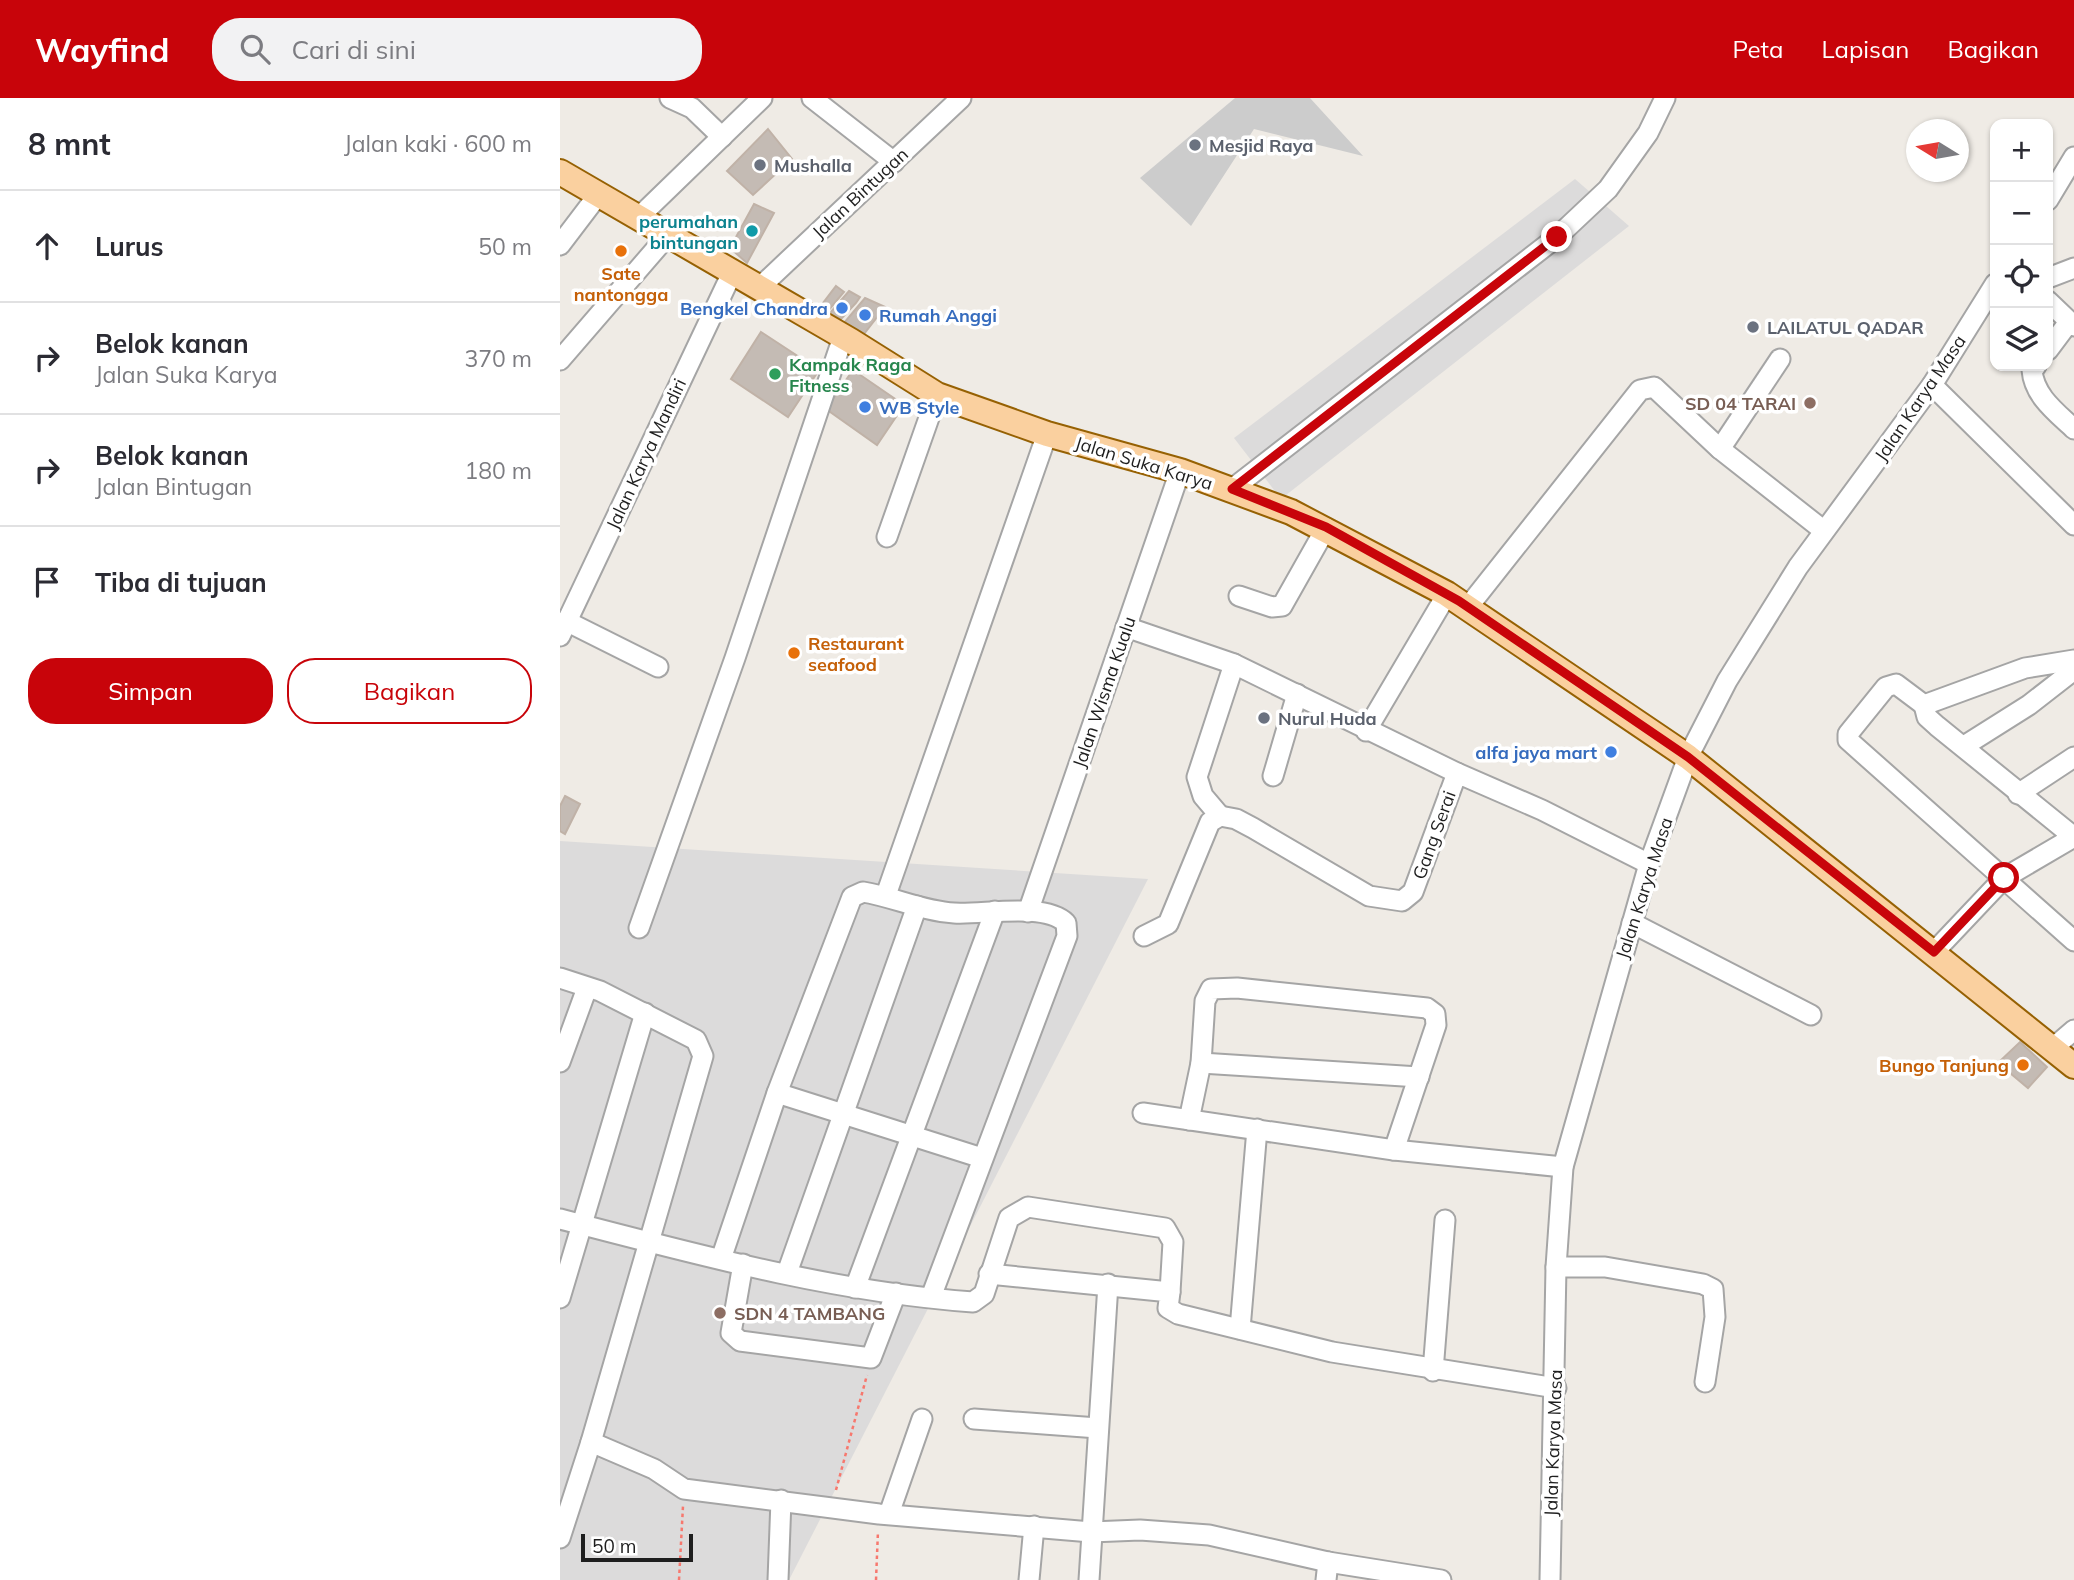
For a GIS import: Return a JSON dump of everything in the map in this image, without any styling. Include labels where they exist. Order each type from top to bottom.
[{"type":"main road","name":"Jalan Suka Karya","points":[[560,173],[595,199],[668,235],[843,337],[937,396],[1047,434],[1180,471],[1232,489],[1326,527],[1447,594],[1688,757],[2074,1066]]},
{"type":"street","points":[[670,98],[689,103],[722,137]]},
{"type":"street","points":[[638,218],[762,98]]},
{"type":"street","points":[[813,98],[894,162]]},
{"type":"street","name":"Jalan Bintugan","points":[[759,288],[961,98]]},
{"type":"street","points":[[1232,489],[1557,237],[1608,189],[1648,133],[1665,98]]},
{"type":"street","points":[[2053,192],[2074,157]]},
{"type":"street","points":[[560,245],[595,199]]},
{"type":"street","points":[[560,360],[668,235]]},
{"type":"street","points":[[2053,276],[2074,268]]},
{"type":"street","name":"Jalan Karya Mandiri","points":[[563,628],[732,273]]},
{"type":"street","name":"Jalan Karya Masa","points":[[1550,1580],[1556,1388],[1556,1268],[1563,1167],[1649,864],[1688,757],[1727,681],[1823,530],[1854,494],[1932,386],[1990,292]]},
{"type":"street","points":[[2053,306],[2072,324],[2053,345]]},
{"type":"street","points":[[639,928],[735,659],[843,337]]},
{"type":"street","points":[[1720,449],[1780,359]]},
{"type":"street","points":[[2032,371],[2038,394],[2074,429]]},
{"type":"street","points":[[1932,386],[2074,525]]},
{"type":"street","points":[[1468,607],[1644,387],[1654,387],[1720,449],[1823,530]]},
{"type":"street","points":[[887,537],[937,396]]},
{"type":"street","points":[[886,895],[1047,434]]},
{"type":"street","name":"Jalan Wisma Kualu","points":[[1028,912],[1180,471]]},
{"type":"street","points":[[1239,596],[1272,607],[1282,606],[1326,527]]},
{"type":"street","points":[[1366,731],[1447,594]]},
{"type":"street","points":[[1126,627],[1234,664],[1366,731],[1457,773]]},
{"type":"street","points":[[563,628],[658,667]]},
{"type":"street","points":[[1924,705],[2025,668],[2074,660]]},
{"type":"street","points":[[1144,936],[1168,924],[1210,822],[1220,816],[1203,796],[1197,777],[1234,664]]},
{"type":"street","points":[[1964,746],[2029,705],[2074,670]]},
{"type":"street","points":[[1934,952],[2004,878],[2074,837],[2018,794],[1927,717],[1924,705],[1896,684],[1886,687],[1848,734],[1847,740],[2004,878],[2072,935]]},
{"type":"street","points":[[1273,776],[1297,694]]},
{"type":"street","points":[[2018,794],[2074,757]]},
{"type":"street","name":"Gang Serai","points":[[1220,816],[1245,824],[1369,896],[1402,901],[1413,892],[1421,875],[1457,773],[1542,810],[1649,864]]},
{"type":"street","points":[[721,1259],[777,1093],[849,901],[863,892],[886,895],[917,906],[954,913],[1028,912],[1058,917],[1066,923],[1068,936],[931,1297]]},
{"type":"street","points":[[787,1273],[917,906]]},
{"type":"street","points":[[855,1288],[995,911]]},
{"type":"street","points":[[1632,923],[1811,1015]]},
{"type":"street","points":[[560,978],[600,991],[696,1040],[703,1056],[591,1442],[560,1538]]},
{"type":"street","points":[[1189,1121],[1201,1063],[1207,996],[1214,988],[1230,987],[1427,1009],[1435,1014],[1436,1025],[1394,1150]]},
{"type":"street","points":[[560,1062],[587,988]]},
{"type":"street","points":[[560,1298],[645,1013]]},
{"type":"street","points":[[2053,1048],[2074,1030]]},
{"type":"street","points":[[1201,1063],[1419,1077]]},
{"type":"street","points":[[777,1093],[982,1158]]},
{"type":"street","points":[[1143,1113],[1394,1150],[1563,1167]]},
{"type":"street","points":[[1240,1329],[1257,1129]]},
{"type":"street","points":[[560,1219],[721,1259],[855,1288],[978,1301],[984,1294],[1009,1217],[1020,1209],[1028,1207],[1165,1228],[1172,1242],[1167,1305],[1174,1313],[1332,1352],[1433,1371],[1556,1388]]},
{"type":"street","points":[[1433,1371],[1445,1220]]},
{"type":"street","points":[[743,1264],[732,1328],[736,1339],[872,1358],[896,1293]]},
{"type":"street","points":[[1556,1268],[1605,1267],[1703,1284],[1713,1289],[1714,1317],[1705,1382]]},
{"type":"street","points":[[989,1274],[1170,1292]]},
{"type":"street","points":[[1089,1580],[1108,1284]]},
{"type":"street","points":[[884,1514],[922,1419]]},
{"type":"street","points":[[974,1419],[1098,1427]]},
{"type":"street","points":[[591,1442],[654,1469],[684,1489],[884,1514],[1091,1532],[1139,1530],[1209,1535],[1327,1571],[1441,1580]]},
{"type":"street","points":[[778,1580],[780,1500]]},
{"type":"street","points":[[1029,1580],[1034,1526]]},
{"type":"path","points":[[831,1507],[872,1358]]},
{"type":"path","points":[[679,1580],[684,1489]]},
{"type":"path","points":[[876,1580],[884,1514]]},
{"type":"shaded area","points":[[1235,98],[1310,98],[1363,156],[1254,129],[1191,226],[1140,178]]},
{"type":"shaded area","points":[[1575,179],[1629,226],[1281,499],[1234,438]]},
{"type":"shaded area","points":[[560,841],[1148,879],[789,1580],[560,1580]]},
{"type":"building","name":"Mushalla","points":[[768,129],[792,159],[753,195],[727,171]]},
{"type":"building","name":"perumahan bintungan","points":[[754,204],[774,213],[747,263],[730,248]]},
{"type":"building","points":[[836,286],[844,292],[828,311],[820,307]]},
{"type":"building","name":"Bengkel Chandra","points":[[849,291],[860,297],[856,303],[841,319],[829,314]]},
{"type":"building","name":"Rumah Anggi","points":[[865,298],[885,307],[864,334],[844,323]]},
{"type":"building","name":"Kampak Raga Fitness","points":[[761,332],[819,370],[788,417],[731,379]]},
{"type":"building","name":"WB Style","points":[[853,370],[904,405],[877,445],[826,409]]},
{"type":"building","points":[[565,796],[580,804],[565,834],[560,831],[560,806]]},
{"type":"building","name":"Bungo Tanjung","points":[[2020,1042],[2047,1067],[2028,1088],[1998,1063]]},
{"type":"place","name":"Mesjid Raya","points":[[1195,145]]},
{"type":"place","name":"Mushalla","points":[[760,165]]},
{"type":"place","name":"perumahan bintungan","points":[[752,231]]},
{"type":"place","name":"Sate nantongga","points":[[621,251]]},
{"type":"place","name":"Bengkel Chandra","points":[[842,308]]},
{"type":"place","name":"Rumah Anggi","points":[[865,315]]},
{"type":"place","name":"LAILATUL QADAR","points":[[1753,327]]},
{"type":"place","name":"Kampak Raga Fitness","points":[[775,374]]},
{"type":"place","name":"SD 04 TARAI","points":[[1810,403]]},
{"type":"place","name":"WB Style","points":[[865,407]]},
{"type":"place","name":"Restaurant seafood","points":[[794,653]]},
{"type":"place","name":"Nurul Huda","points":[[1264,718]]},
{"type":"place","name":"alfa jaya mart","points":[[1611,752]]},
{"type":"place","name":"Bungo Tanjung","points":[[2023,1065]]},
{"type":"place","name":"SDN 4 TAMBANG","points":[[720,1313]]},
{"type":"route","points":[[1557,237],[1232,489],[1326,527],[1459,601],[1688,757],[1934,952],[2004,878]]}]
